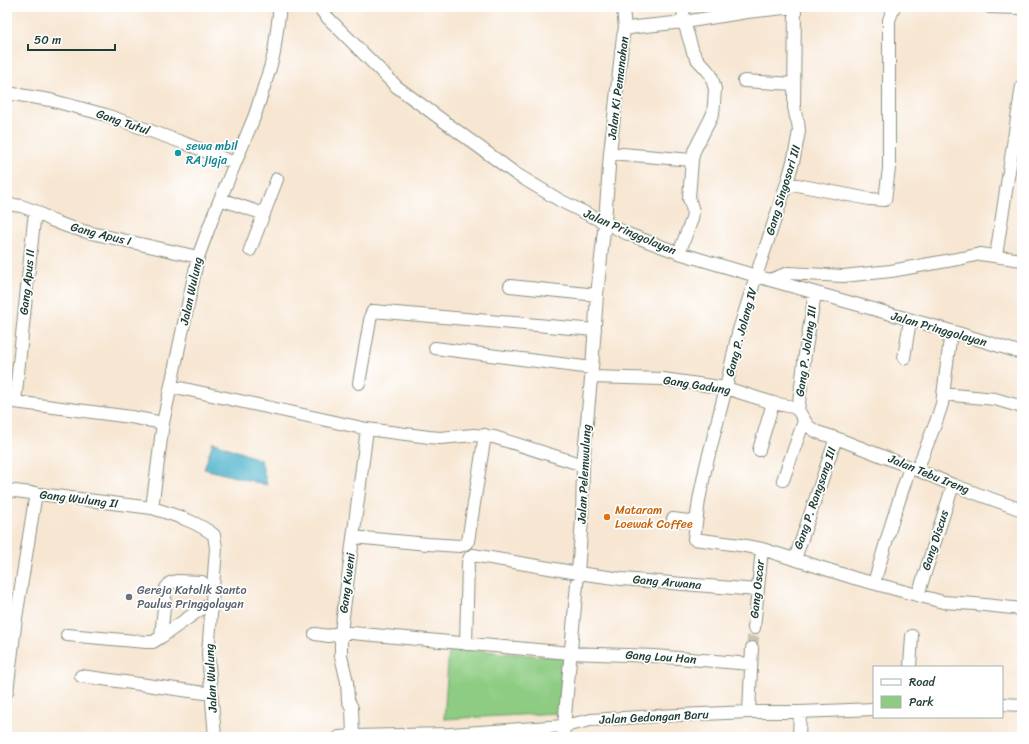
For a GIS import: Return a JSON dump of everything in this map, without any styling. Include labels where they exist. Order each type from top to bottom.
[{"type":"street","name":"Jalan Wulung","points":[[215,737],[208,654],[212,604],[209,583],[216,548],[214,535],[202,526],[152,508],[163,423],[198,257],[255,115],[274,53],[280,7]]},
{"type":"street","name":"Jalan Pringgolayan","points":[[319,7],[325,15],[397,87],[516,174],[561,201],[628,234],[679,253],[951,331],[1022,353]]},
{"type":"street","points":[[623,7],[625,29]]},
{"type":"street","points":[[679,253],[692,219],[693,211],[688,198],[692,160],[694,151],[713,113],[715,88],[711,75],[693,52],[684,22],[683,7]]},
{"type":"street","name":"Jalan Ki Pemanahan","points":[[605,222],[610,153],[625,29],[684,22],[746,12],[794,7]]},
{"type":"street","name":"Gang Singosari III","points":[[756,276],[787,183],[799,131],[794,107],[794,7]]},
{"type":"street","points":[[787,183],[869,199],[885,200],[889,168],[889,20],[894,7]]},
{"type":"street","points":[[990,7],[1022,8]]},
{"type":"street","points":[[744,81],[794,84]]},
{"type":"street","points":[[996,256],[1022,86]]},
{"type":"street","name":"Gang Tutul","points":[[7,93],[50,100],[106,115],[235,163]]},
{"type":"street","points":[[610,153],[692,160]]},
{"type":"street","points":[[250,250],[277,179]]},
{"type":"street","points":[[220,199],[264,214]]},
{"type":"street","name":"Gang Apus I","points":[[7,204],[21,206],[66,226],[87,232],[198,257]]},
{"type":"street","name":"Gang Apus II","points":[[11,401],[35,211]]},
{"type":"street","name":"Jalan Pelemwulung","points":[[563,731],[578,573],[582,519],[583,465],[597,296],[605,222]]},
{"type":"street","points":[[770,280],[788,273],[843,276],[866,274],[898,270],[980,254],[1022,260]]},
{"type":"street","name":"Gang P. Jolang IV","points":[[756,276],[738,332],[726,388],[706,466],[694,539],[762,549]]},
{"type":"street","points":[[510,286],[597,296]]},
{"type":"street","name":"Gang P. Jolang III","points":[[798,410],[815,293]]},
{"type":"street","points":[[359,383],[373,311],[595,330]]},
{"type":"street","points":[[904,358],[910,320]]},
{"type":"street","points":[[874,583],[892,522],[940,410],[951,331]]},
{"type":"street","name":"Gang Gadung","points":[[435,348],[591,372],[663,379],[726,388],[773,403],[793,407],[798,410]]},
{"type":"street","points":[[171,386],[367,429],[440,438],[485,435],[583,465]]},
{"type":"street","points":[[943,394],[995,399],[1022,407]]},
{"type":"street","points":[[11,401],[131,417],[163,423]]},
{"type":"street","points":[[759,450],[773,403]]},
{"type":"street","points":[[798,410],[808,426],[817,432],[836,438]]},
{"type":"street","points":[[783,480],[804,421]]},
{"type":"street","name":"Gang Kweni","points":[[353,736],[352,708],[348,700],[347,682],[341,656],[341,632],[367,429]]},
{"type":"street","points":[[353,537],[460,546],[465,544],[468,541],[485,435]]},
{"type":"street","name":"Jalan Tebu Ireng","points":[[836,438],[914,468],[953,485],[1022,510]]},
{"type":"street","name":"Gang P. Rangsang III","points":[[795,558],[836,438]]},
{"type":"street","name":"Gang Discus","points":[[918,595],[953,485]]},
{"type":"street","name":"Gang Wulung II","points":[[7,490],[152,508]]},
{"type":"street","points":[[7,692],[16,618],[36,493]]},
{"type":"street","points":[[673,519],[696,522]]},
{"type":"street","points":[[762,549],[918,595],[949,602],[1022,609]]},
{"type":"street","name":"Gang Oscar","points":[[754,628],[762,549]]},
{"type":"street","name":"Gang Arwana","points":[[466,644],[468,563],[471,556],[476,555],[578,573],[622,579],[757,590]]},
{"type":"street","points":[[161,637],[166,588],[170,583],[177,581],[209,583]]},
{"type":"street","points":[[67,635],[152,642],[198,610],[212,604]]},
{"type":"street","name":"Gang Lou Han","points":[[315,634],[329,636],[341,632],[570,653],[654,656],[751,664]]},
{"type":"street","points":[[910,666],[912,636]]},
{"type":"street","points":[[749,712],[752,648]]},
{"type":"street","points":[[81,676],[212,694]]},
{"type":"street","points":[[1003,704],[1022,705]]},
{"type":"street","name":"Jalan Gedongan Baru","points":[[339,737],[563,731],[591,720],[749,712],[800,712],[873,709]]},
{"type":"street","points":[[799,737],[800,712]]},
{"type":"green space","points":[[449,648],[564,658],[559,713],[444,719]]},
{"type":"water","points":[[213,442],[261,460],[267,485],[204,469]]},
{"type":"tunnel","points":[[752,648],[754,628]]},
{"type":"place","name":"sewa mbil RA jigja","points":[[178,153]]},
{"type":"place","name":"Mataram Loewak Coffee","points":[[607,517]]},
{"type":"place","name":"Gereja Katolik Santo Paulus Pringgolayan","points":[[129,597]]}]
